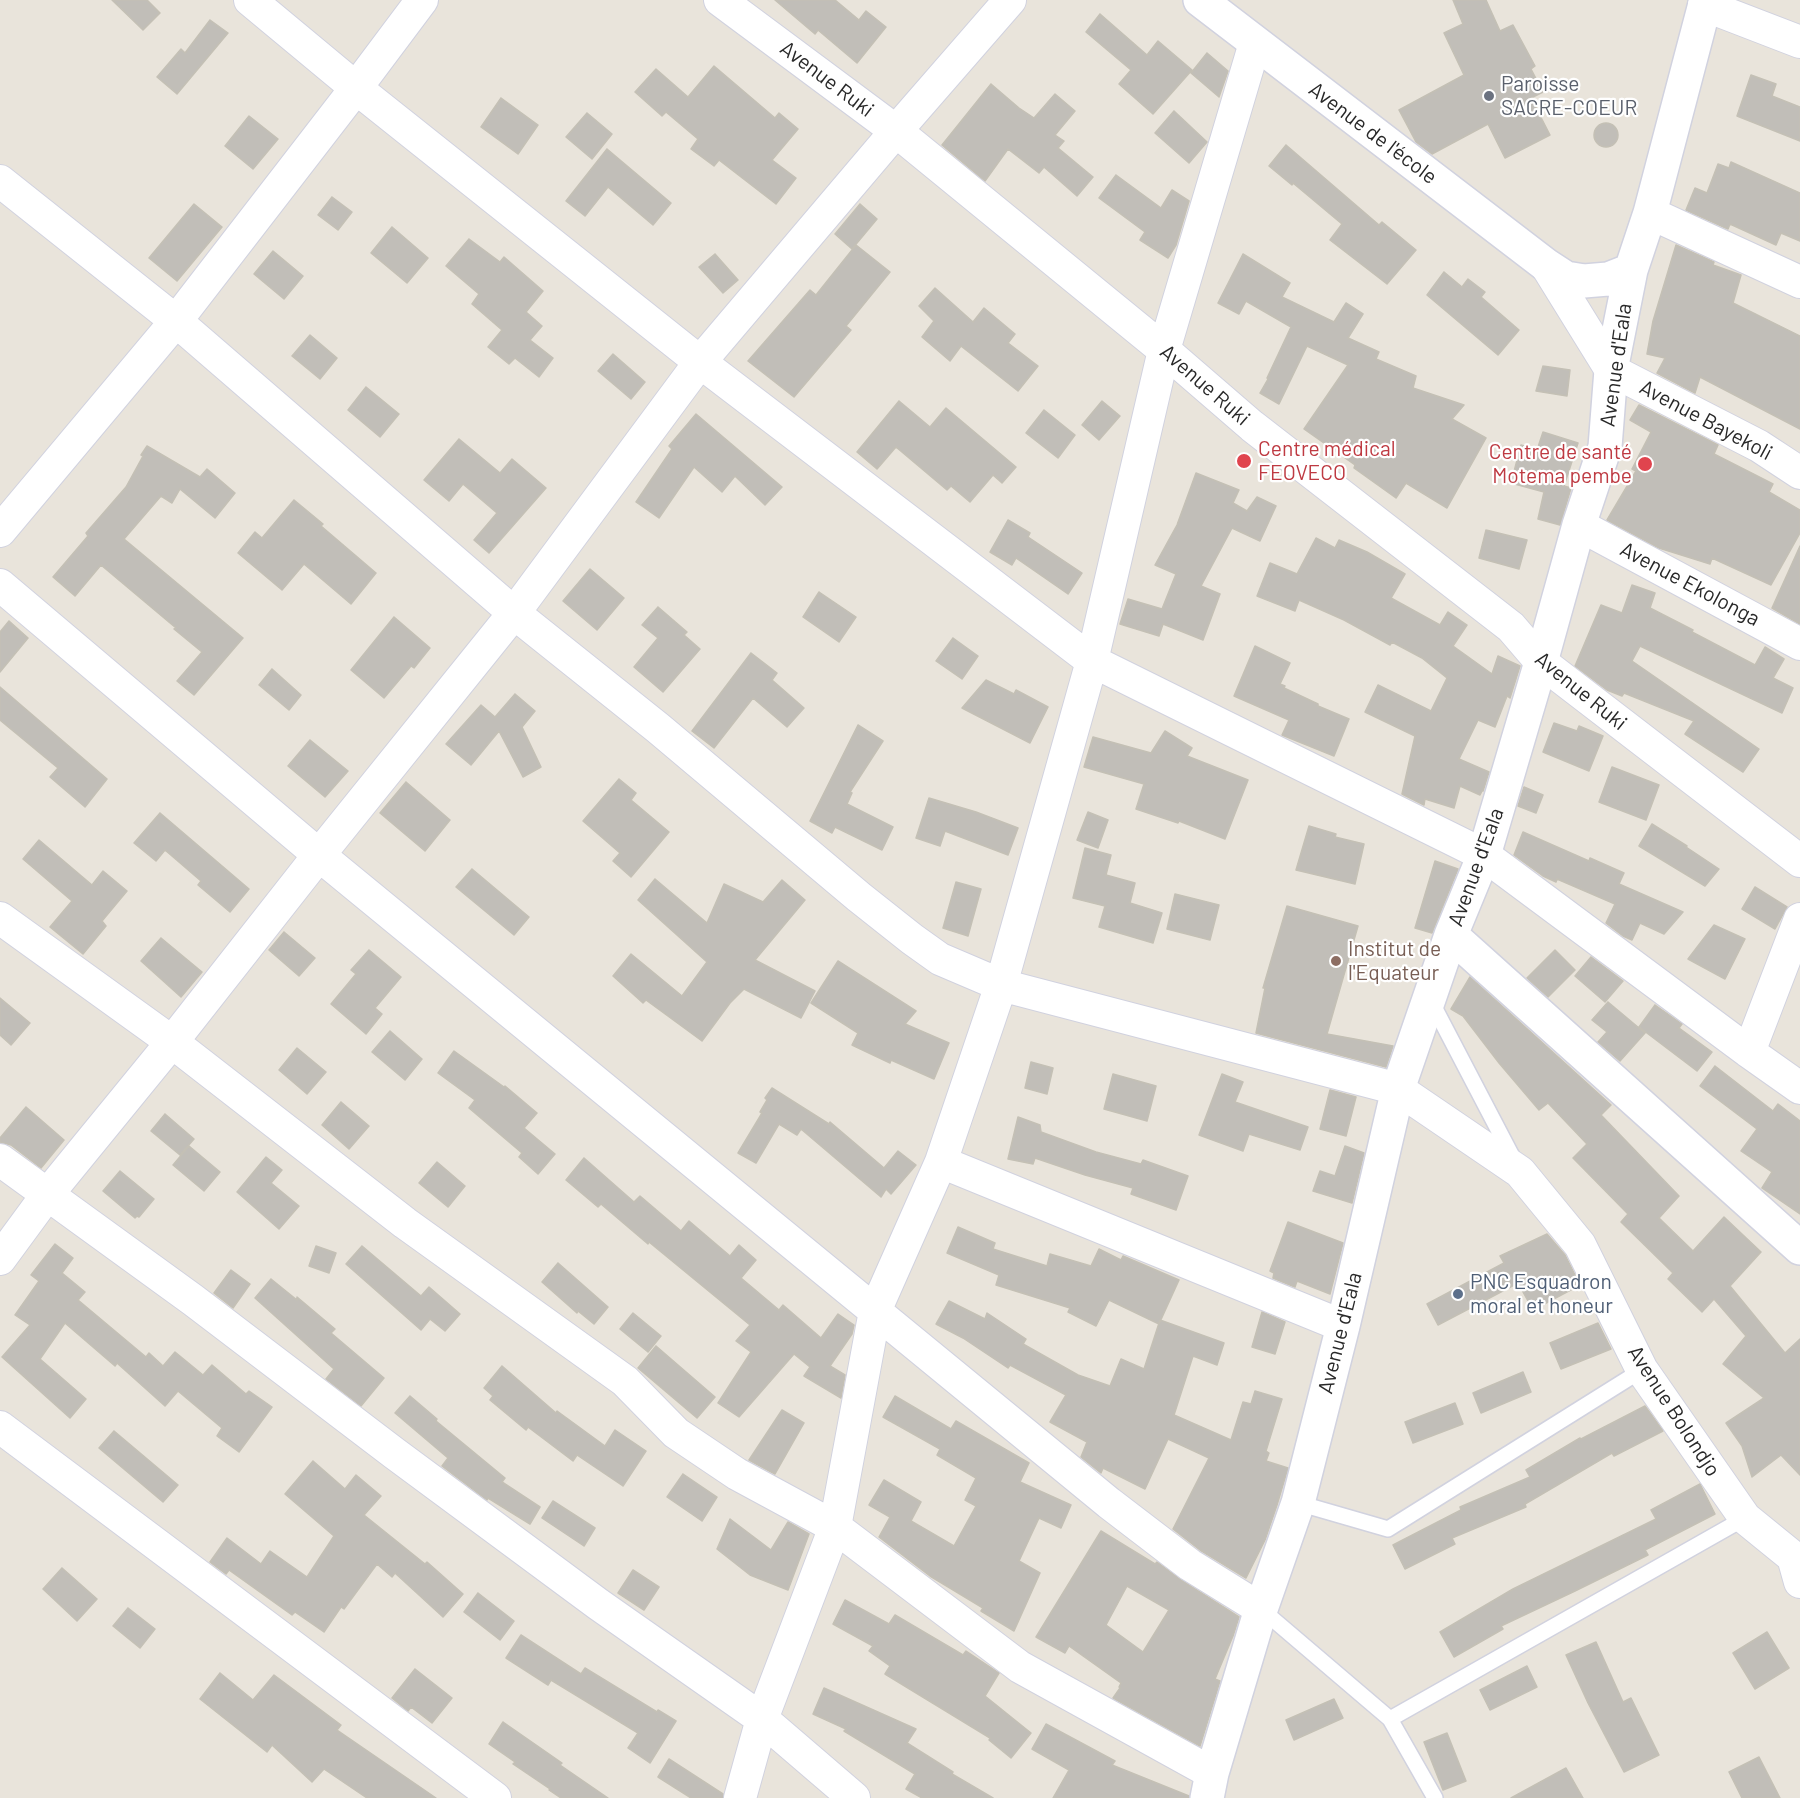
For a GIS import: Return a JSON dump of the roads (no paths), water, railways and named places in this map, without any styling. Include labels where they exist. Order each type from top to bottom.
[{"type":"street","points":[[249,0],[700,362],[1092,661],[1484,855],[1800,1088]]},
{"type":"street","points":[[0,531],[176,321],[422,0]]},
{"type":"street","name":"Avenue Ruki","points":[[720,0],[896,131],[1164,350],[1252,426],[1511,627],[1541,662],[1800,861]]},
{"type":"street","points":[[0,1259],[47,1195],[514,614],[700,362],[1010,0]]},
{"type":"street","name":"Avenue de l'école","points":[[1200,0],[1566,278],[1608,279],[1631,270]]},
{"type":"street","points":[[1705,3],[1800,42]]},
{"type":"street","name":"Avenue d'Eala","points":[[1210,1786],[1261,1609],[1298,1503],[1343,1326],[1398,1089],[1451,935],[1484,855],[1579,525],[1605,447],[1611,370],[1631,270],[1650,213],[1705,3]]},
{"type":"street","points":[[740,1798],[762,1719],[835,1527],[875,1311],[941,1162],[1001,985],[1092,661],[1164,350],[1255,43]]},
{"type":"street","name":"Avenue Bolondjo","points":[[0,181],[176,321],[514,614],[658,728],[859,897],[940,959],[1001,985],[1398,1089],[1520,1172],[1580,1245],[1642,1370],[1745,1518],[1798,1562]]},
{"type":"street","points":[[1650,213],[1800,282]]},
{"type":"street","points":[[1546,265],[1611,370]]},
{"type":"street","name":"Avenue Bayekoli","points":[[1611,370],[1759,446],[1800,473]]},
{"type":"street","name":"Avenue Ekolonga","points":[[1579,525],[1800,644]]},
{"type":"street","points":[[0,585],[319,855],[1108,1503],[1190,1565],[1261,1609]]},
{"type":"street","points":[[0,918],[172,1042],[405,1223],[625,1381],[676,1433],[737,1474],[835,1527],[1020,1667],[1210,1786]]},
{"type":"street","points":[[1749,1052],[1800,919]]},
{"type":"street","points":[[1451,935],[1800,1248]]},
{"type":"street","points":[[0,1160],[193,1300],[598,1604],[762,1719],[855,1798]]},
{"type":"street","points":[[941,1162],[1343,1326]]},
{"type":"street","points":[[0,1427],[495,1798]]},
{"type":"lane","points":[[1429,998],[1520,1172]]},
{"type":"lane","points":[[1298,1503],[1388,1529],[1642,1370]]},
{"type":"lane","points":[[1390,1719],[1745,1518]]},
{"type":"lane","points":[[1261,1609],[1390,1719],[1435,1798]]},
{"type":"place","name":"Paroisse SACRE-COEUR","points":[[1489,96]]},
{"type":"place","name":"Centre médical FEOVECO","points":[[1244,461]]},
{"type":"place","name":"Centre de santé Motema pembe","points":[[1645,464]]},
{"type":"place","name":"Institut de l'Equateur","points":[[1336,961]]},
{"type":"place","name":"PNC Esquadron moral et honeur","points":[[1458,1294]]}]
